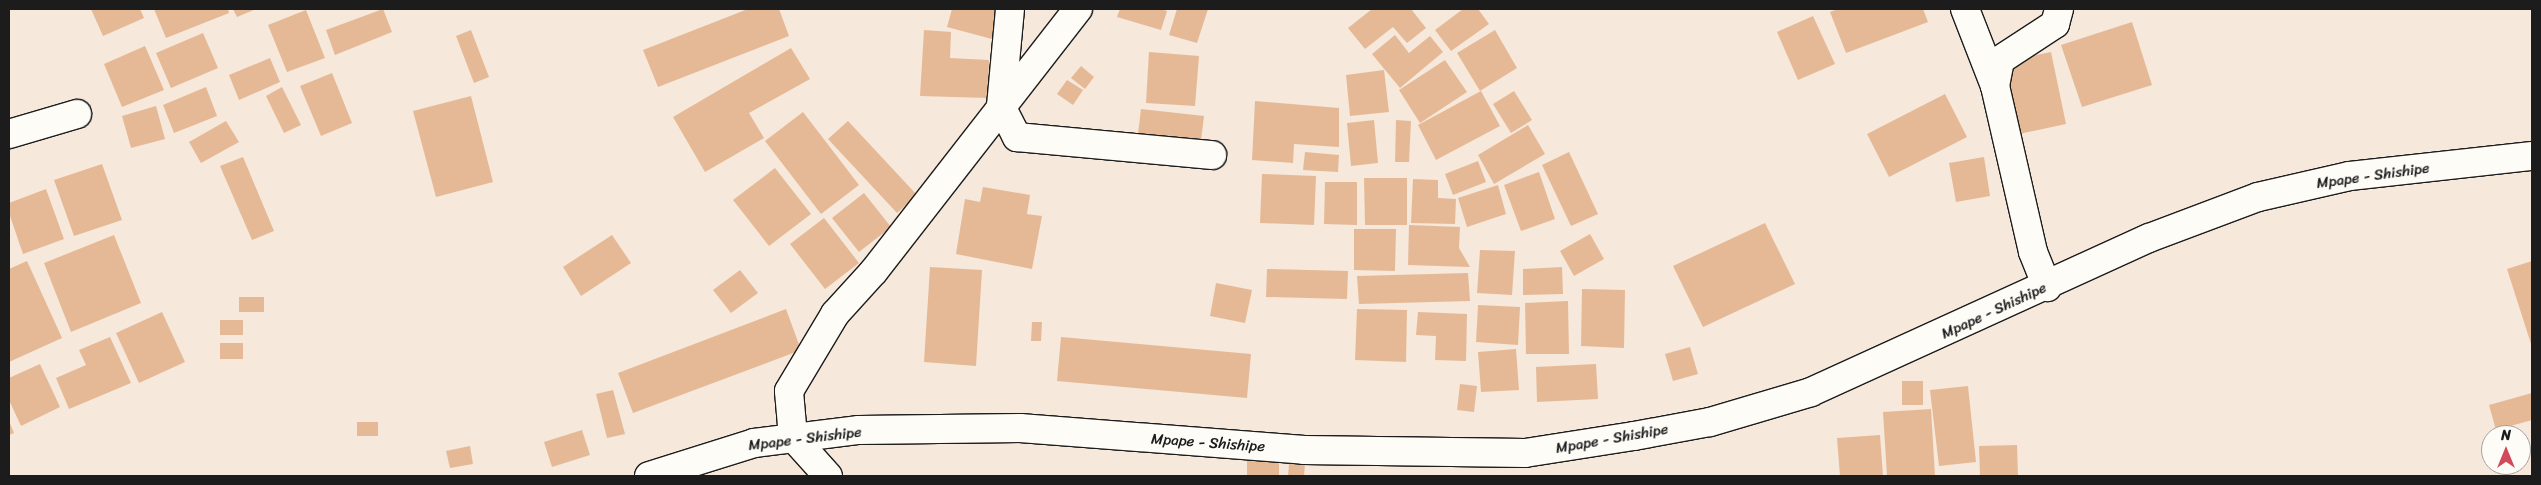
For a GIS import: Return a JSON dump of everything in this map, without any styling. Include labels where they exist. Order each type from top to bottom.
[{"type":"street","points":[[1010,9],[1001,106],[1017,137],[1212,155]]},
{"type":"street","points":[[828,476],[793,437],[789,391],[835,314],[874,272],[1078,9]]},
{"type":"street","points":[[1965,9],[1994,86],[2033,252],[2047,287]]},
{"type":"street","points":[[1994,86],[2000,60],[2055,24],[2059,9]]},
{"type":"street","points":[[9,134],[77,114]]},
{"type":"street","name":"Mpape - Shishipe","points":[[649,476],[754,443],[859,430],[1020,428],[1304,450],[1525,454],[1710,422],[1811,392],[2047,287],[2149,238],[2258,197],[2350,176],[2532,156]]},
{"type":"building","points":[[91,9],[140,9],[144,18],[103,36]]},
{"type":"building","points":[[154,9],[228,9],[229,13],[166,38]]},
{"type":"building","points":[[233,9],[256,9],[237,17]]},
{"type":"building","points":[[383,9],[392,32],[335,55],[326,30]]},
{"type":"building","points":[[748,9],[779,9],[789,36],[658,87],[643,50]]},
{"type":"building","points":[[952,9],[999,9],[992,39],[947,27]]},
{"type":"building","points":[[1120,9],[1161,9],[1167,11],[1161,30],[1117,17]]},
{"type":"building","points":[[1177,9],[1208,9],[1197,43],[1169,35]]},
{"type":"building","points":[[1372,9],[1411,9],[1426,28],[1407,43],[1393,27],[1365,49],[1348,28]]},
{"type":"building","points":[[1463,9],[1478,9],[1489,24],[1451,51],[1435,30]]},
{"type":"building","points":[[1838,9],[1923,9],[1928,22],[1846,53],[1830,12]]},
{"type":"building","points":[[306,10],[325,58],[287,72],[268,25]]},
{"type":"building","points":[[1813,16],[1835,64],[1798,80],[1777,32]]},
{"type":"building","points":[[2132,22],[2152,85],[2082,107],[2061,45]]},
{"type":"building","points":[[471,30],[489,77],[474,83],[456,36]]},
{"type":"building","points":[[924,30],[951,32],[950,58],[989,60],[988,98],[920,96]]},
{"type":"building","points":[[1495,30],[1517,68],[1480,91],[1457,53]]},
{"type":"building","points":[[203,33],[218,68],[171,88],[156,53]]},
{"type":"building","points":[[1395,35],[1409,53],[1430,36],[1443,52],[1400,88],[1372,54]]},
{"type":"building","points":[[145,46],[164,90],[122,107],[104,64]]},
{"type":"building","points":[[791,48],[810,79],[749,113],[764,138],[705,172],[673,117]]},
{"type":"building","points":[[1149,52],[1199,56],[1195,106],[1146,103]]},
{"type":"building","points":[[2051,52],[2066,124],[2019,134],[2003,62]]},
{"type":"building","points":[[270,58],[280,82],[239,100],[229,75]]},
{"type":"building","points":[[1445,60],[1467,92],[1420,123],[1399,90]]},
{"type":"building","points":[[1081,66],[1094,77],[1085,89],[1071,78]]},
{"type":"building","points":[[1384,70],[1389,112],[1350,116],[1346,75]]},
{"type":"building","points":[[332,73],[352,123],[321,136],[300,86]]},
{"type":"building","points":[[1067,80],[1083,90],[1073,105],[1057,94]]},
{"type":"building","points":[[206,87],[217,116],[174,133],[163,105]]},
{"type":"building","points":[[282,87],[301,125],[284,133],[266,96]]},
{"type":"building","points":[[1481,91],[1500,126],[1436,160],[1418,125]]},
{"type":"building","points":[[1514,91],[1532,120],[1511,133],[1493,104]]},
{"type":"building","points":[[1945,94],[1967,137],[1889,177],[1867,134]]},
{"type":"building","points":[[471,96],[493,182],[436,197],[413,111]]},
{"type":"building","points":[[1255,101],[1339,108],[1339,147],[1294,144],[1293,163],[1252,160]]},
{"type":"building","points":[[156,106],[165,139],[131,148],[122,116]]},
{"type":"building","points":[[1141,109],[1204,116],[1200,149],[1137,142]]},
{"type":"building","points":[[803,112],[859,185],[821,214],[765,141]]},
{"type":"building","points":[[1374,120],[1378,163],[1351,166],[1347,123]]},
{"type":"building","points":[[1396,120],[1411,121],[1409,162],[1395,162]]},
{"type":"building","points":[[226,121],[239,142],[201,163],[189,142]]},
{"type":"building","points":[[848,121],[917,195],[897,213],[828,139]]},
{"type":"building","points":[[1528,125],[1545,154],[1494,184],[1478,155]]},
{"type":"building","points":[[1305,152],[1339,155],[1338,172],[1303,170]]},
{"type":"building","points":[[1569,152],[1598,214],[1571,226],[1542,165]]},
{"type":"building","points":[[243,157],[274,231],[252,240],[220,166]]},
{"type":"building","points":[[1984,157],[1990,196],[1956,202],[1949,163]]},
{"type":"building","points":[[1478,161],[1486,182],[1453,195],[1445,174]]},
{"type":"building","points":[[102,164],[122,220],[74,236],[54,180]]},
{"type":"building","points":[[775,168],[811,214],[769,246],[733,200]]},
{"type":"building","points":[[1539,172],[1555,219],[1521,231],[1504,185]]},
{"type":"building","points":[[1262,174],[1316,176],[1314,225],[1260,223]]},
{"type":"building","points":[[1364,178],[1407,178],[1407,225],[1365,225]]},
{"type":"building","points":[[1413,179],[1438,180],[1438,198],[1456,199],[1455,224],[1411,223]]},
{"type":"building","points":[[1325,182],[1357,182],[1357,225],[1324,224]]},
{"type":"building","points":[[1498,185],[1506,214],[1467,227],[1458,198]]},
{"type":"building","points":[[983,187],[1030,195],[1027,214],[1042,216],[1032,269],[956,254],[965,199],[980,202]]},
{"type":"building","points":[[46,189],[64,239],[23,254],[9,213],[9,203]]},
{"type":"building","points":[[864,193],[891,227],[859,252],[832,218]]},
{"type":"building","points":[[824,218],[859,263],[825,289],[790,244]]},
{"type":"building","points":[[1765,223],[1795,284],[1703,327],[1673,266]]},
{"type":"building","points":[[1409,225],[1460,227],[1459,248],[1470,267],[1408,265]]},
{"type":"building","points":[[1354,229],[1396,229],[1395,271],[1354,270]]},
{"type":"building","points":[[1590,234],[1604,259],[1574,276],[1560,251]]},
{"type":"building","points":[[114,235],[141,303],[71,332],[44,263]]},
{"type":"building","points":[[612,235],[631,263],[581,296],[563,267]]},
{"type":"building","points":[[1480,250],[1515,251],[1512,295],[1477,293]]},
{"type":"building","points":[[27,261],[62,338],[9,362],[9,269]]},
{"type":"building","points":[[2532,261],[2532,347],[2507,269]]},
{"type":"building","points":[[930,267],[982,270],[976,366],[924,362]]},
{"type":"building","points":[[1562,267],[1563,294],[1523,295],[1523,269]]},
{"type":"building","points":[[1267,269],[1348,271],[1347,299],[1266,297]]},
{"type":"building","points":[[740,270],[758,293],[731,313],[713,290]]},
{"type":"building","points":[[1468,273],[1470,301],[1359,304],[1357,276]]},
{"type":"building","points":[[1216,283],[1252,290],[1245,323],[1210,316]]},
{"type":"building","points":[[1582,289],[1625,290],[1624,348],[1581,346]]},
{"type":"building","points":[[239,297],[264,297],[264,312],[239,312]]},
{"type":"building","points":[[1568,301],[1569,354],[1526,354],[1525,303]]},
{"type":"building","points":[[1478,305],[1520,307],[1518,345],[1476,342]]},
{"type":"building","points":[[786,309],[801,350],[633,413],[618,373]]},
{"type":"building","points":[[1357,309],[1407,310],[1406,362],[1355,360]]},
{"type":"building","points":[[162,312],[185,362],[139,383],[116,333]]},
{"type":"building","points":[[1418,312],[1467,314],[1466,361],[1435,360],[1436,336],[1416,335]]},
{"type":"building","points":[[220,320],[243,320],[243,335],[220,335]]},
{"type":"building","points":[[1032,322],[1042,322],[1041,341],[1031,341]]},
{"type":"building","points":[[110,337],[131,383],[69,409],[56,378],[86,365],[79,350]]},
{"type":"building","points":[[1061,337],[1251,354],[1247,398],[1057,381]]},
{"type":"building","points":[[220,343],[243,343],[243,359],[220,359]]},
{"type":"building","points":[[1690,347],[1698,374],[1673,381],[1665,354]]},
{"type":"building","points":[[1516,349],[1519,390],[1481,392],[1478,352]]},
{"type":"building","points":[[40,364],[60,407],[21,426],[9,400],[9,378]]},
{"type":"building","points":[[1596,364],[1598,399],[1537,402],[1536,367]]},
{"type":"building","points":[[1902,381],[1923,381],[1923,405],[1902,405]]},
{"type":"building","points":[[1460,384],[1477,386],[1474,412],[1457,410]]},
{"type":"building","points":[[1968,386],[1976,462],[1939,466],[1930,390]]},
{"type":"building","points":[[613,390],[625,434],[607,438],[596,394]]},
{"type":"building","points":[[2532,393],[2532,420],[2514,425],[2495,425],[2489,405]]},
{"type":"building","points":[[1931,409],[1935,476],[1887,476],[1883,412]]},
{"type":"building","points":[[9,421],[14,433],[9,435]]},
{"type":"building","points":[[357,422],[378,422],[378,436],[357,436]]},
{"type":"building","points":[[582,430],[590,455],[552,467],[544,442]]},
{"type":"building","points":[[1880,435],[1883,476],[1840,476],[1837,438]]},
{"type":"building","points":[[2017,445],[2018,476],[1980,476],[1979,446]]},
{"type":"building","points":[[470,446],[473,464],[450,468],[446,451]]},
{"type":"building","points":[[1247,460],[1279,462],[1279,476],[1247,476]]},
{"type":"building","points":[[1289,464],[1305,464],[1304,476],[1288,476]]}]
